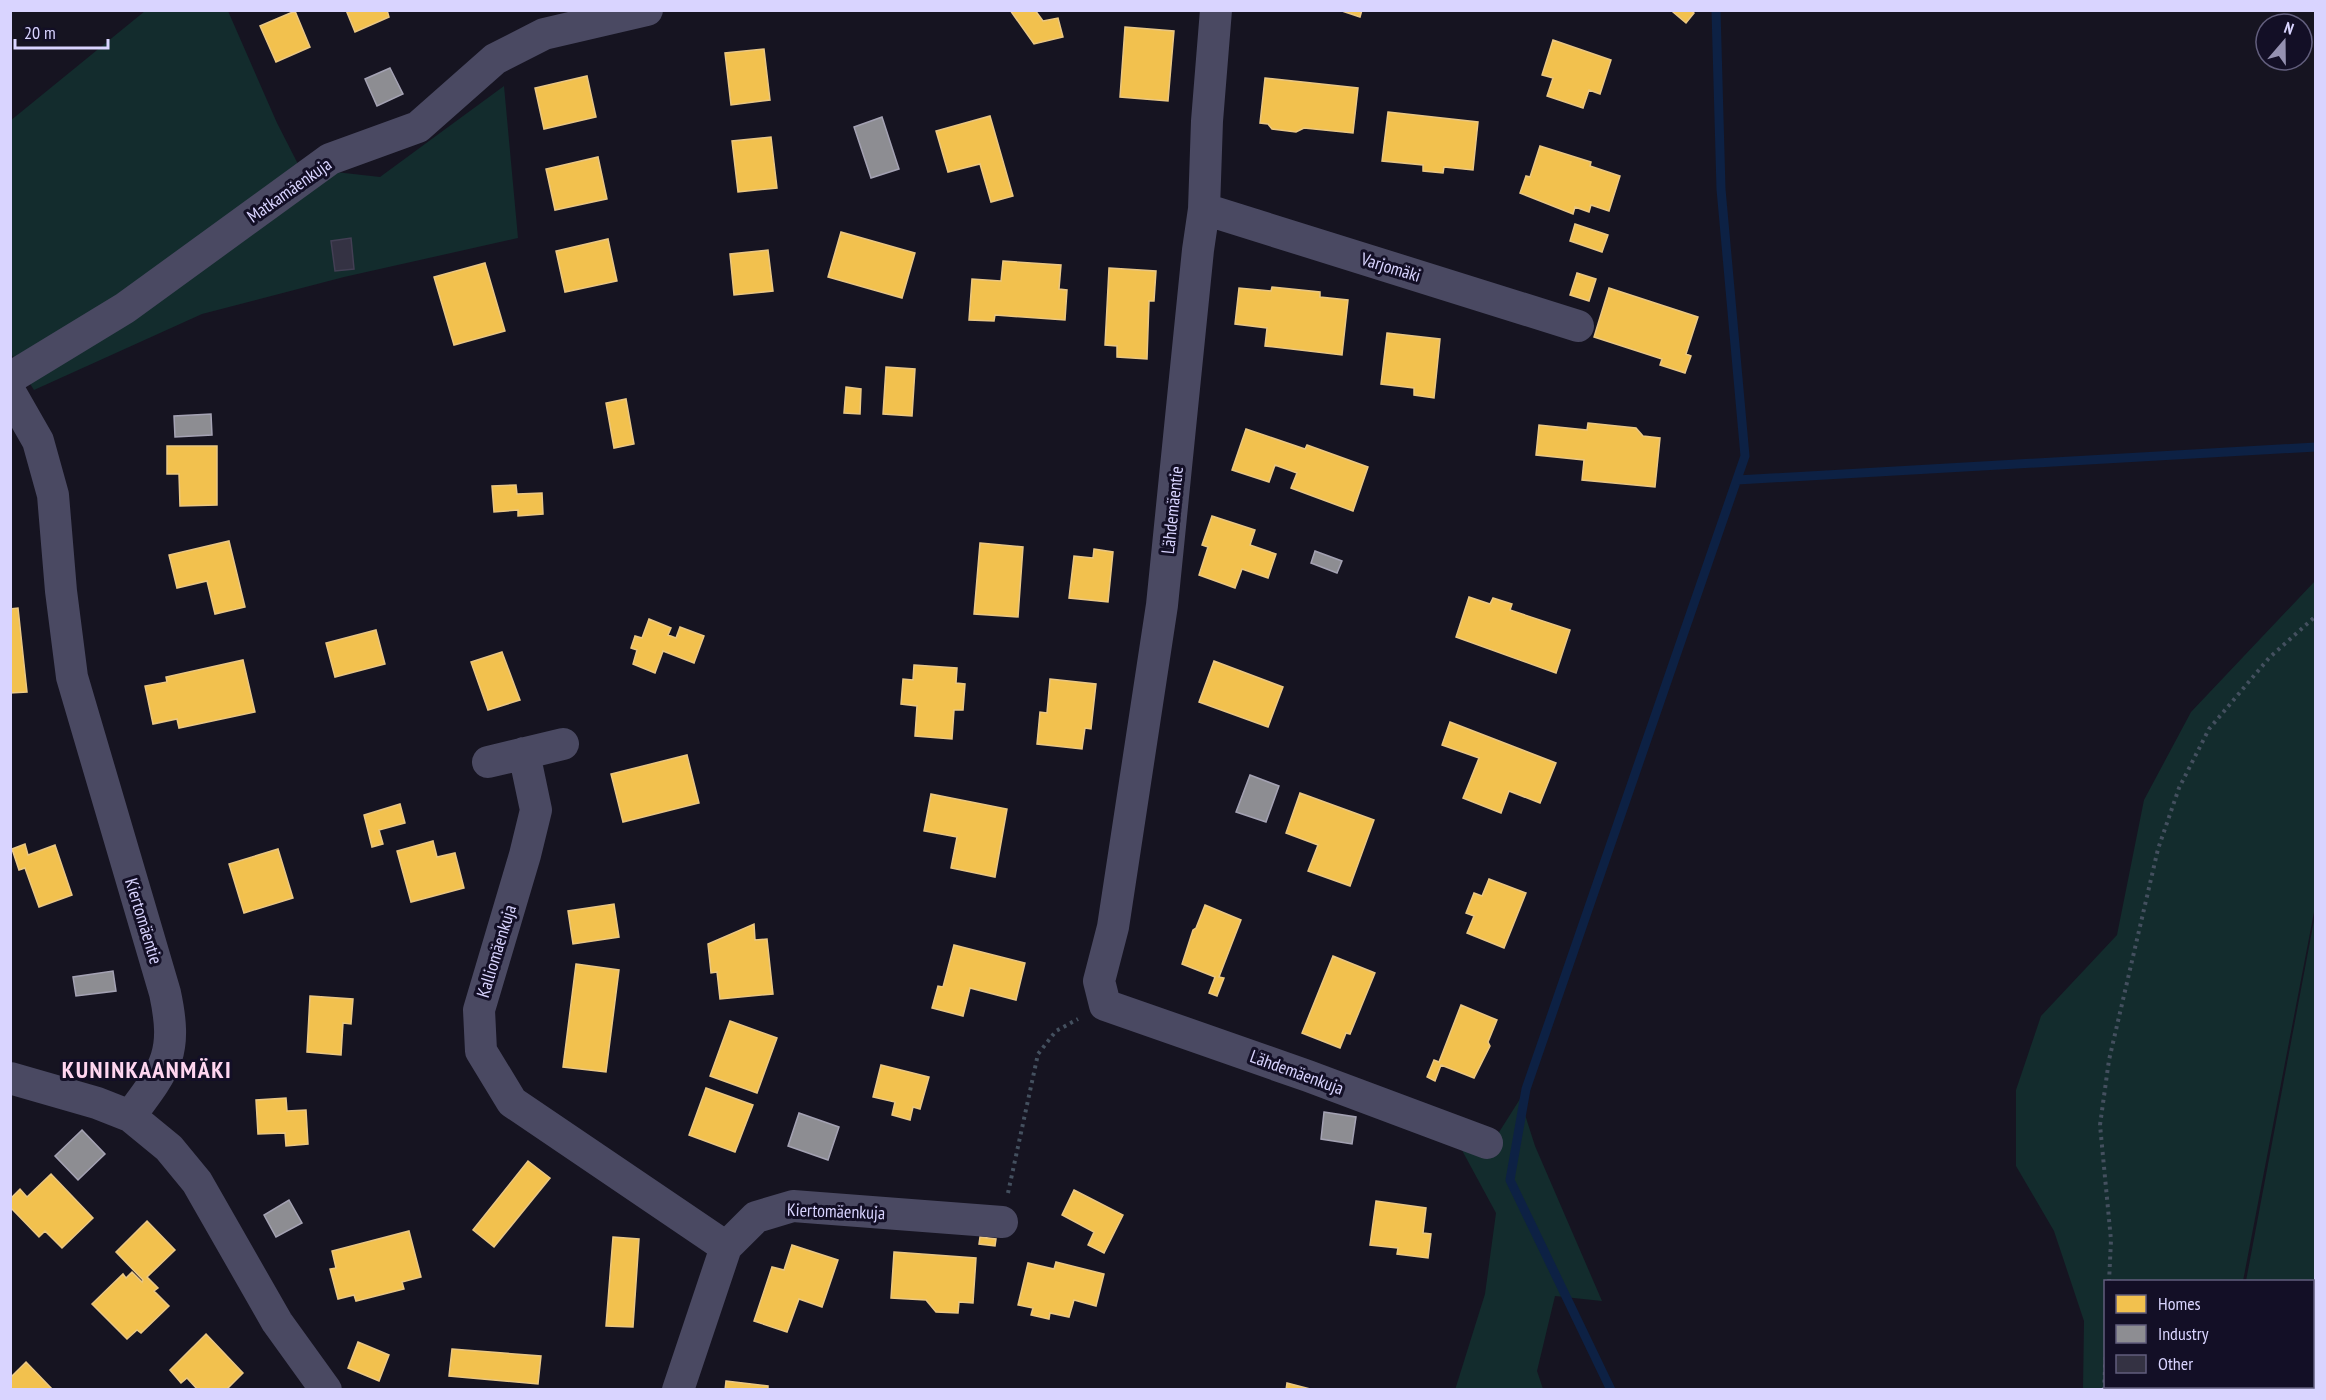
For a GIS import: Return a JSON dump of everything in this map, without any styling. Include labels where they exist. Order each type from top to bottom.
[{"type":"street","name":"Matkamäenkuja","points":[[10,378],[125,308],[330,159],[418,127],[495,59],[544,34],[647,10]]},
{"type":"street","name":"Lähdemäentie","points":[[1105,1005],[1099,981],[1113,927],[1162,605],[1204,209],[1207,121],[1216,10]]},
{"type":"street","name":"Varjomäki","points":[[1204,209],[1578,326]]},
{"type":"street","name":"Kiertomäentie","points":[[10,392],[38,441],[53,495],[72,677],[165,993],[172,1024],[170,1051],[161,1073],[130,1116]]},
{"type":"street","points":[[488,762],[562,744]]},
{"type":"street","name":"Kalliomäenkuja","points":[[524,753],[536,810],[479,1010],[481,1051],[512,1102],[726,1247]]},
{"type":"street","name":"Lähdemäenkuja","points":[[1105,1005],[1308,1076],[1487,1143]]},
{"type":"street","points":[[10,1078],[97,1102],[130,1116],[169,1148],[197,1182],[277,1322],[326,1389]]},
{"type":"street","name":"Kiertomäenkuja","points":[[678,1389],[726,1247],[756,1217],[793,1206],[1002,1222]]},
{"type":"path","points":[[2109,1280],[2111,1240],[2100,1125],[2109,1060],[2158,849],[2178,788],[2209,729],[2269,658],[2316,616]]},
{"type":"path","points":[[1002,1222],[1038,1054],[1056,1030],[1105,1005]]},
{"type":"green space","points":[[145,11],[228,11],[277,123],[300,168],[380,177],[504,86],[518,238],[344,277],[202,314],[34,390],[11,354],[10,121]]},
{"type":"green space","points":[[2315,581],[2315,907],[2243,1280],[2104,1280],[2104,1388],[2222,1388],[2083,1389],[2084,1321],[2054,1231],[2016,1166],[2016,1090],[2041,1016],[2117,935],[2144,800],[2191,712]]},
{"type":"green space","points":[[2315,915],[2315,1389],[2225,1389],[2314,1388],[2314,1280],[2246,1280]]},
{"type":"green space","points":[[1520,1099],[1535,1146],[1602,1301],[1555,1296],[1537,1371],[1543,1389],[1455,1390],[1485,1294],[1496,1213],[1457,1141],[1496,1137]]},
{"type":"building: Homes","points":[[346,10],[387,10],[389,17],[355,32]]},
{"type":"building: Homes","points":[[1010,10],[1035,10],[1043,21],[1058,18],[1063,37],[1034,44]]},
{"type":"building: Homes","points":[[1339,10],[1362,10],[1360,17]]},
{"type":"building: Homes","points":[[1691,10],[1694,13],[1686,23],[1673,12]]},
{"type":"building: Homes","points":[[295,11],[310,47],[276,62],[260,26]]},
{"type":"building: Homes","points":[[1125,27],[1174,31],[1168,101],[1120,97]]},
{"type":"building: Homes","points":[[1553,40],[1611,60],[1600,94],[1589,90],[1583,108],[1547,96],[1553,78],[1542,75]]},
{"type":"building: Homes","points":[[764,49],[770,100],[731,105],[725,53]]},
{"type":"building: Homes","points":[[587,76],[596,117],[544,129],[535,88]]},
{"type":"building: Homes","points":[[1265,78],[1358,88],[1353,133],[1304,128],[1296,132],[1272,129],[1268,124],[1260,123]]},
{"type":"building: Homes","points":[[1388,112],[1478,122],[1473,170],[1444,167],[1443,173],[1423,171],[1423,165],[1382,161]]},
{"type":"building: Homes","points":[[990,116],[1013,196],[991,202],[980,164],[948,172],[936,131]]},
{"type":"building: Homes","points":[[771,137],[777,188],[738,192],[732,141]]},
{"type":"building: Homes","points":[[1540,146],[1591,162],[1590,166],[1620,176],[1609,211],[1591,205],[1589,212],[1575,207],[1573,214],[1520,193],[1526,176],[1530,177]]},
{"type":"building: Homes","points":[[598,157],[607,199],[555,210],[546,169]]},
{"type":"building: Homes","points":[[1575,224],[1608,235],[1602,252],[1570,241]]},
{"type":"building: Homes","points":[[841,232],[915,253],[902,298],[828,277]]},
{"type":"building: Homes","points":[[608,239],[617,281],[565,292],[556,251]]},
{"type":"building: Homes","points":[[768,250],[773,291],[734,295],[730,254]]},
{"type":"building: Homes","points":[[1003,261],[1061,265],[1059,289],[1067,290],[1065,320],[995,315],[994,321],[969,320],[972,279],[1001,281]]},
{"type":"building: Homes","points":[[485,263],[505,331],[454,345],[434,277]]},
{"type":"building: Homes","points":[[1109,268],[1156,271],[1154,301],[1149,301],[1147,359],[1117,357],[1117,346],[1105,345]]},
{"type":"building: Homes","points":[[1577,273],[1596,279],[1589,301],[1570,295]]},
{"type":"building: Homes","points":[[1272,287],[1320,292],[1320,297],[1348,300],[1342,355],[1265,346],[1267,328],[1235,324],[1239,288],[1271,291]]},
{"type":"building: Homes","points":[[1609,288],[1698,317],[1686,354],[1691,356],[1685,373],[1660,365],[1662,359],[1594,337]]},
{"type":"building: Homes","points":[[1387,333],[1440,339],[1434,398],[1414,395],[1414,388],[1381,384]]},
{"type":"building: Homes","points":[[886,367],[915,369],[912,416],[883,414]]},
{"type":"building: Homes","points":[[846,387],[861,389],[860,414],[844,413]]},
{"type":"building: Homes","points":[[626,399],[634,444],[614,448],[606,403]]},
{"type":"building: Homes","points":[[1588,423],[1636,428],[1643,436],[1660,438],[1655,487],[1582,480],[1584,460],[1536,455],[1539,425],[1587,430]]},
{"type":"building: Homes","points":[[1246,429],[1305,449],[1307,445],[1368,467],[1353,511],[1291,488],[1297,473],[1275,465],[1269,482],[1232,470]]},
{"type":"building: Homes","points":[[167,446],[217,446],[217,505],[180,506],[179,474],[167,474]]},
{"type":"building: Homes","points":[[516,485],[517,494],[542,493],[543,514],[518,516],[518,510],[494,512],[492,486]]},
{"type":"building: Homes","points":[[1212,516],[1255,530],[1250,545],[1276,554],[1268,578],[1242,569],[1235,588],[1199,575],[1208,547],[1202,545]]},
{"type":"building: Homes","points":[[229,541],[245,607],[215,614],[207,581],[177,588],[169,555]]},
{"type":"building: Homes","points":[[980,543],[1023,547],[1018,617],[974,614]]},
{"type":"building: Homes","points":[[1094,549],[1113,552],[1108,602],[1069,598],[1074,556],[1093,558]]},
{"type":"building: Homes","points":[[1469,597],[1490,604],[1493,598],[1512,604],[1510,610],[1570,630],[1556,673],[1456,637]]},
{"type":"building: Homes","points":[[18,608],[27,692],[10,693],[10,609]]},
{"type":"building: Homes","points":[[649,619],[671,628],[668,635],[676,638],[680,627],[704,636],[694,663],[663,651],[655,673],[633,664],[637,650],[631,648],[635,636],[642,638]]},
{"type":"building: Homes","points":[[376,630],[385,664],[335,677],[326,643]]},
{"type":"building: Homes","points":[[502,652],[520,700],[488,710],[471,662]]},
{"type":"building: Homes","points":[[243,660],[255,712],[179,728],[177,719],[153,724],[145,686],[167,682],[166,677]]},
{"type":"building: Homes","points":[[1214,661],[1283,687],[1268,727],[1199,702]]},
{"type":"building: Homes","points":[[914,665],[957,668],[956,683],[965,684],[963,710],[954,710],[952,739],[915,736],[917,706],[901,704],[903,679],[913,680]]},
{"type":"building: Homes","points":[[1050,679],[1096,684],[1091,729],[1085,728],[1082,749],[1037,744],[1040,712],[1047,713]]},
{"type":"building: Homes","points":[[1450,722],[1556,763],[1540,803],[1509,791],[1501,813],[1463,798],[1479,758],[1442,745]]},
{"type":"building: Homes","points":[[687,755],[699,803],[623,822],[611,774]]},
{"type":"building: Homes","points":[[1300,793],[1374,820],[1350,886],[1308,871],[1318,845],[1286,833]]},
{"type":"building: Homes","points":[[931,794],[1007,809],[995,877],[951,868],[957,837],[924,831]]},
{"type":"building: Homes","points":[[400,804],[405,823],[379,830],[383,844],[372,847],[364,815]]},
{"type":"building: Homes","points":[[433,841],[437,857],[455,853],[464,888],[411,902],[397,851]]},
{"type":"building: Homes","points":[[25,844],[28,855],[55,845],[72,895],[39,907],[25,868],[19,870],[12,849]]},
{"type":"building: Homes","points":[[278,849],[293,898],[244,913],[229,864]]},
{"type":"building: Homes","points":[[1489,879],[1526,893],[1504,948],[1467,933],[1474,916],[1466,913],[1474,893],[1482,896]]},
{"type":"building: Homes","points":[[614,904],[619,937],[573,944],[568,911]]},
{"type":"building: Homes","points":[[1205,905],[1241,920],[1219,977],[1224,978],[1217,996],[1209,993],[1215,977],[1182,964],[1193,930],[1196,928]]},
{"type":"building: Homes","points":[[754,924],[755,940],[767,939],[773,994],[720,999],[717,972],[711,973],[708,944]]},
{"type":"building: Homes","points":[[954,945],[1025,963],[1016,1000],[970,988],[963,1016],[932,1008],[938,986],[943,987]]},
{"type":"building: Homes","points":[[1333,956],[1375,973],[1350,1034],[1346,1033],[1340,1048],[1302,1033]]},
{"type":"building: Homes","points":[[576,964],[619,970],[606,1072],[563,1067]]},
{"type":"building: Homes","points":[[310,996],[353,999],[351,1024],[343,1023],[341,1055],[307,1052]]},
{"type":"building: Homes","points":[[1461,1005],[1497,1020],[1488,1042],[1490,1046],[1474,1078],[1441,1065],[1435,1081],[1427,1077],[1434,1060],[1439,1062]]},
{"type":"building: Homes","points":[[730,1021],[777,1038],[757,1093],[710,1076]]},
{"type":"building: Homes","points":[[881,1065],[929,1077],[920,1109],[913,1107],[910,1120],[892,1115],[895,1102],[873,1097]]},
{"type":"building: Homes","points":[[706,1088],[753,1105],[735,1152],[689,1135]]},
{"type":"building: Homes","points":[[286,1098],[287,1111],[306,1110],[308,1144],[286,1146],[285,1133],[258,1134],[256,1100]]},
{"type":"building: Homes","points":[[528,1161],[550,1178],[494,1247],[473,1230]]},
{"type":"building: Homes","points":[[51,1174],[93,1218],[62,1248],[45,1231],[39,1237],[10,1207],[10,1199],[20,1189],[27,1197]]},
{"type":"building: Homes","points":[[1074,1190],[1123,1215],[1104,1253],[1088,1245],[1094,1232],[1062,1215]]},
{"type":"building: Homes","points":[[1376,1201],[1426,1208],[1423,1233],[1431,1234],[1428,1258],[1397,1254],[1398,1248],[1370,1245]]},
{"type":"building: Homes","points":[[147,1221],[175,1250],[147,1277],[158,1288],[154,1291],[169,1306],[141,1333],[137,1330],[127,1339],[92,1304],[123,1274],[126,1278],[132,1272],[142,1282],[143,1280],[116,1252]]},
{"type":"building: Homes","points":[[409,1231],[421,1277],[402,1282],[404,1289],[356,1301],[354,1295],[338,1299],[330,1269],[336,1268],[332,1251]]},
{"type":"building: Homes","points":[[613,1237],[639,1239],[633,1327],[606,1326]]},
{"type":"building: Homes","points":[[980,1237],[996,1239],[995,1246],[979,1244]]},
{"type":"building: Homes","points":[[792,1245],[838,1260],[822,1307],[799,1299],[787,1332],[754,1321],[772,1267],[784,1270]]},
{"type":"building: Homes","points":[[894,1252],[976,1258],[973,1303],[959,1302],[958,1313],[936,1312],[926,1300],[891,1298]]},
{"type":"building: Homes","points":[[1056,1262],[1104,1274],[1096,1306],[1074,1300],[1069,1317],[1050,1313],[1049,1319],[1031,1315],[1033,1308],[1018,1305],[1028,1263],[1054,1269]]},
{"type":"building: Homes","points":[[206,1334],[243,1373],[226,1390],[198,1390],[187,1378],[181,1383],[170,1370]]},
{"type":"building: Homes","points":[[358,1342],[389,1355],[379,1381],[348,1368]]},
{"type":"building: Homes","points":[[452,1349],[541,1356],[538,1384],[449,1376]]},
{"type":"building: Homes","points":[[26,1362],[53,1390],[10,1390],[10,1378]]},
{"type":"building: Homes","points":[[726,1381],[768,1386],[768,1390],[725,1390]]},
{"type":"building: Homes","points":[[1287,1383],[1314,1390],[1286,1390]]},
{"type":"building: Industry","points":[[390,68],[403,94],[377,106],[365,79]]},
{"type":"building: Industry","points":[[882,117],[899,169],[871,178],[854,127]]},
{"type":"building: Industry","points":[[211,414],[212,435],[175,437],[174,416]]},
{"type":"building: Industry","points":[[1315,551],[1342,561],[1337,573],[1311,563]]},
{"type":"building: Industry","points":[[1250,775],[1279,786],[1266,822],[1236,812]]},
{"type":"building: Industry","points":[[113,971],[116,991],[76,996],[73,977]]},
{"type":"building: Industry","points":[[1324,1112],[1356,1117],[1352,1144],[1321,1139]]},
{"type":"building: Industry","points":[[799,1113],[839,1127],[828,1160],[788,1146]]},
{"type":"building: Industry","points":[[82,1130],[105,1154],[78,1180],[55,1156]]},
{"type":"building: Industry","points":[[289,1200],[302,1223],[276,1237],[264,1215]]},
{"type":"building: Other","points":[[351,238],[354,269],[335,271],[331,241]]},
{"type":"waterway","points":[[1611,1390],[1510,1180],[1526,1089],[1745,456],[1721,189],[1716,10]]},
{"type":"waterway","points":[[1737,480],[2316,447]]},
{"type":"district","name":"KUNINKAANMÄKI","points":[[147,1069]]}]
